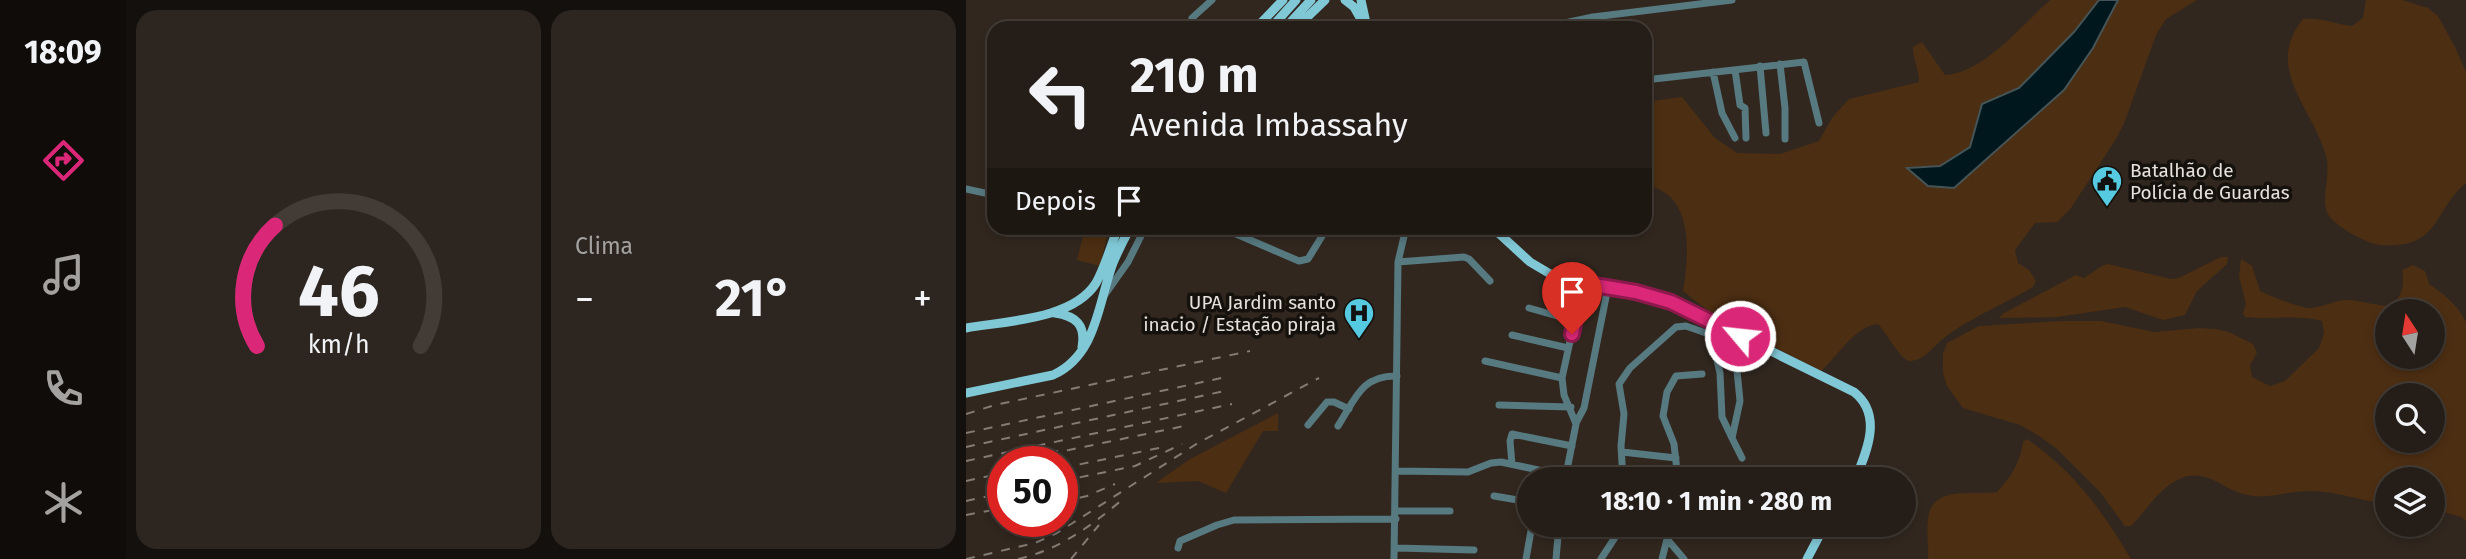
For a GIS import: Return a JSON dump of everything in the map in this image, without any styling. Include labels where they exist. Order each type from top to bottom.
[{"type":"main road","points":[[1263,21],[1283,0]]},
{"type":"main road","points":[[1277,21],[1296,0]]},
{"type":"main road","points":[[1292,21],[1311,0]]},
{"type":"main road","points":[[1303,21],[1325,0]]},
{"type":"main road","points":[[1346,0],[1354,6],[1362,21]]},
{"type":"main road","points":[[1361,0],[1365,21]]},
{"type":"main road","points":[[966,328],[1055,313],[1084,297],[1097,281],[1115,235]]},
{"type":"main road","points":[[966,393],[1053,375],[1062,371],[1079,355],[1090,338],[1113,262],[1126,235]]},
{"type":"main road","points":[[1501,235],[1530,262],[1552,275],[1671,302],[1847,388],[1863,400],[1870,415],[1871,426],[1860,467]]},
{"type":"main road","points":[[1055,313],[1074,317],[1080,323],[1083,339],[1079,355]]},
{"type":"main road","points":[[1807,559],[1819,537]]},
{"type":"street","points":[[1192,18],[1212,0]]},
{"type":"street","points":[[1574,21],[1732,0]]},
{"type":"street","points":[[1652,79],[1804,62],[1819,123]]},
{"type":"street","points":[[1780,64],[1785,139]]},
{"type":"street","points":[[1760,66],[1766,133]]},
{"type":"street","points":[[1735,70],[1740,105],[1745,109],[1746,138]]},
{"type":"street","points":[[1713,72],[1722,113],[1735,138]]},
{"type":"street","points":[[966,189],[987,194]]},
{"type":"street","points":[[1103,297],[1128,262],[1142,235]]},
{"type":"street","points":[[1238,235],[1299,261],[1308,259],[1323,235]]},
{"type":"street","points":[[1394,559],[1398,262],[1404,235]]},
{"type":"street","points":[[1398,262],[1464,257],[1490,281]]},
{"type":"street","points":[[1570,281],[1579,300]]},
{"type":"street","points":[[1576,424],[1564,395],[1562,378],[1579,300],[1591,285]]},
{"type":"street","points":[[1568,467],[1576,424],[1584,408],[1608,287]]},
{"type":"street","points":[[1529,308],[1575,321]]},
{"type":"street","points":[[1623,467],[1624,414],[1619,384],[1630,368],[1676,327],[1686,326],[1723,339]]},
{"type":"street","points":[[1732,438],[1740,401],[1736,334],[1723,339],[1716,356],[1724,424],[1742,458]]},
{"type":"street","points":[[1512,335],[1568,348]]},
{"type":"street","points":[[1485,361],[1562,378]]},
{"type":"street","points":[[1677,467],[1672,438],[1664,420],[1665,398],[1676,376],[1702,374]]},
{"type":"street","points":[[1338,426],[1371,379],[1397,376]]},
{"type":"street","points":[[1308,425],[1327,402],[1334,402],[1349,409]]},
{"type":"street","points":[[1499,405],[1571,407]]},
{"type":"street","points":[[1512,464],[1510,437],[1515,434],[1572,446]]},
{"type":"street","points":[[1622,452],[1676,458]]},
{"type":"street","points":[[1395,471],[1462,472],[1496,462],[1524,467]]},
{"type":"street","points":[[1494,496],[1517,500]]},
{"type":"street","points":[[1178,548],[1180,541],[1234,520],[1450,511]]},
{"type":"street","points":[[1526,559],[1530,537]]},
{"type":"street","points":[[1556,559],[1558,537]]},
{"type":"street","points":[[1601,559],[1615,537]]},
{"type":"street","points":[[1667,538],[1684,559]]},
{"type":"street","points":[[1662,559],[1667,538]]},
{"type":"street","points":[[1396,548],[1474,550]]},
{"type":"shaded area","points":[[2050,0],[2197,0],[2166,19],[2156,35],[2125,121],[2071,208],[2057,222],[2035,223],[2015,250],[2018,263],[2029,270],[2036,281],[2033,287],[1964,324],[1914,361],[1909,361],[1898,351],[1878,324],[1854,336],[1821,371],[1716,317],[1683,291],[1687,243],[1681,212],[1673,200],[1661,190],[1652,187],[1652,101],[1682,97],[1715,138],[1737,153],[1780,154],[1819,141],[1832,118],[1849,99],[1919,82],[1913,47],[1922,42],[1945,75],[1974,66],[2002,46]]},
{"type":"shaded area","points":[[2366,0],[2402,0],[2428,8],[2438,16],[2466,72],[2466,183],[2426,234],[2401,245],[2368,242],[2330,217],[2325,204],[2326,156],[2289,71],[2288,54],[2292,37],[2303,19],[2352,26],[2363,18]]},
{"type":"shaded area","points":[[1083,235],[1107,235],[1100,266],[1077,260]]},
{"type":"shaded area","points":[[2221,257],[2228,257],[2227,264],[2197,291],[2185,315],[2163,320],[2125,307],[2057,317],[1999,318],[2076,275],[2084,278],[2108,264],[2171,279],[2179,278]]},
{"type":"shaded area","points":[[2241,259],[2252,266],[2260,291],[2285,301],[2307,308],[2348,300],[2375,304],[2375,369],[2445,369],[2445,299],[2397,299],[2402,290],[2402,270],[2413,265],[2425,271],[2429,284],[2450,300],[2466,322],[2466,521],[2445,512],[2445,467],[2375,467],[2375,502],[2320,491],[2256,496],[2239,493],[2200,476],[2182,478],[2154,499],[2131,526],[2125,526],[2100,492],[2057,449],[2020,425],[1963,408],[1947,386],[1943,373],[1943,354],[1947,343],[1979,326],[2101,321],[2154,332],[2200,328],[2229,332],[2253,344],[2257,353],[2250,365],[2252,377],[2270,386],[2285,381],[2319,348],[2324,333],[2322,321],[2245,317],[2243,313],[2246,304],[2239,276]]},
{"type":"shaded area","points":[[1278,413],[1278,431],[1263,431],[1226,493],[1198,481],[1156,483],[1190,459]]},
{"type":"shaded area","points":[[2027,439],[2059,465],[2086,493],[2131,559],[1928,559],[1927,529],[1931,508],[1945,496],[1997,492],[2014,469],[2023,442]]},
{"type":"water","points":[[2099,0],[2118,0],[2093,48],[2064,90],[1954,188],[1928,186],[1907,168],[1940,166],[1970,147],[1982,104],[2019,88],[2074,32]]},
{"type":"railway","points":[[966,414],[995,405],[1250,351]]},
{"type":"railway","points":[[966,433],[1226,377]]},
{"type":"railway","points":[[966,559],[1035,543],[1057,533],[1198,443],[1319,378]]},
{"type":"railway","points":[[966,447],[1229,390]]},
{"type":"railway","points":[[966,461],[1232,404]]},
{"type":"railway","points":[[1078,448],[1189,425]]},
{"type":"railway","points":[[1078,478],[1135,466],[1182,444]]},
{"type":"railway","points":[[1078,465],[1159,448]]},
{"type":"railway","points":[[966,481],[987,476]]},
{"type":"railway","points":[[1078,498],[1115,484]]},
{"type":"railway","points":[[966,501],[987,496]]},
{"type":"railway","points":[[1018,559],[1047,550],[1074,536],[1123,499]]},
{"type":"railway","points":[[966,515],[987,511]]},
{"type":"railway","points":[[1071,559],[1099,525]]},
{"type":"place","name":"Batalhão de Polícia de Guardas","points":[[2107,208]]},
{"type":"place","name":"UPA Jardim santo inacio / Estação piraja","points":[[1359,340]]},
{"type":"route","points":[[1572,334],[1579,300],[1570,281],[1653,296],[1693,312],[1740,336]]}]
